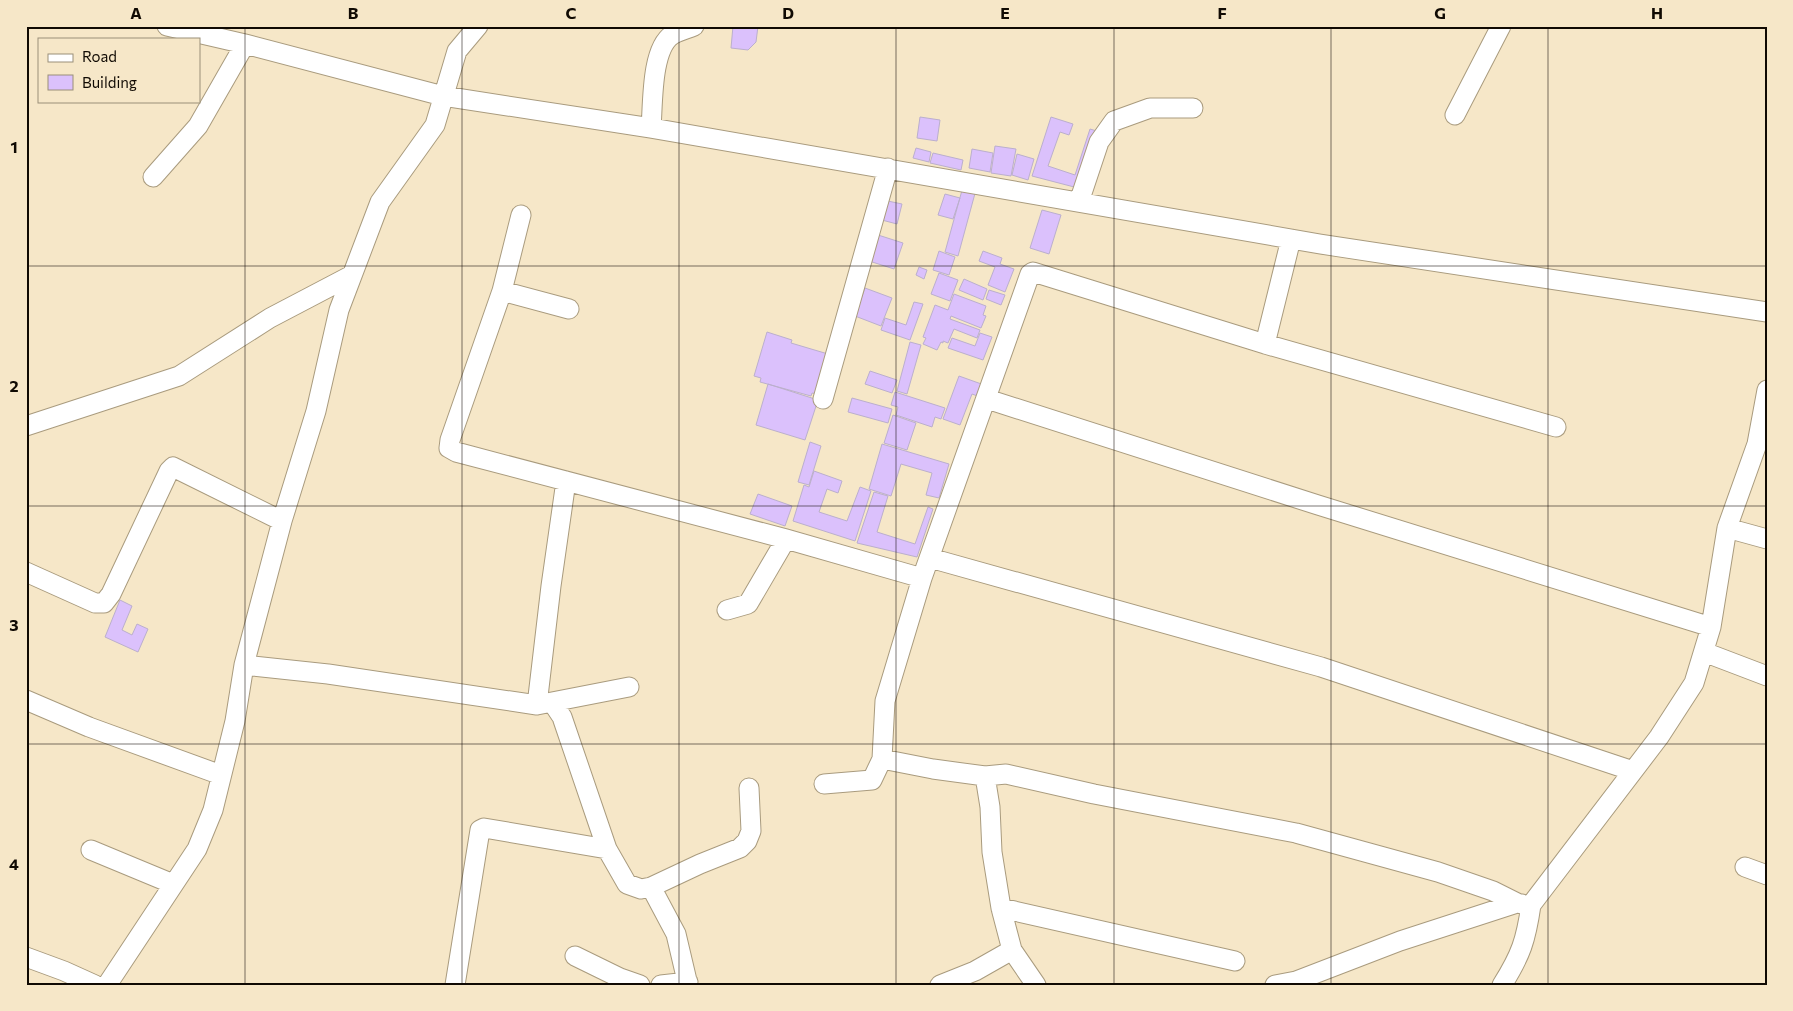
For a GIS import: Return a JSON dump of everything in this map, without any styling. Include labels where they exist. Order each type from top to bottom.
[{"type":"street","points":[[167,26],[245,44],[443,96],[888,168],[1291,239],[1767,312]]},
{"type":"street","points":[[107,985],[197,849],[213,810],[235,722],[244,665],[282,521],[316,411],[339,310],[380,202],[435,125],[457,51],[478,26]]},
{"type":"street","points":[[650,128],[656,70],[660,51],[672,35],[694,26]]},
{"type":"street","points":[[1455,115],[1501,26]]},
{"type":"street","points":[[153,177],[198,126],[245,44]]},
{"type":"street","points":[[1079,202],[1099,142],[1114,122],[1150,108],[1193,108]]},
{"type":"street","points":[[823,399],[888,168]]},
{"type":"street","points":[[521,216],[502,291],[450,440],[450,448],[456,452],[786,539],[922,578]]},
{"type":"street","points":[[1265,344],[1291,239]]},
{"type":"street","points":[[824,784],[872,780],[882,759],[885,702],[922,578],[1030,274],[1034,272],[1265,344],[1556,427]]},
{"type":"street","points":[[26,426],[179,376],[270,318],[352,275]]},
{"type":"street","points":[[502,291],[569,309]]},
{"type":"street","points":[[1275,985],[1296,981],[1400,941],[1524,904],[1633,771],[1694,683],[1711,627],[1727,528],[1757,444],[1767,390]]},
{"type":"street","points":[[987,399],[1327,508],[1711,627]]},
{"type":"street","points":[[26,572],[95,603],[104,603],[111,594],[168,471],[173,467],[282,521]]},
{"type":"street","points":[[545,704],[551,586],[566,481]]},
{"type":"street","points":[[1727,528],[1767,539]]},
{"type":"street","points":[[727,610],[748,604],[786,539]]},
{"type":"street","points":[[930,558],[1321,667],[1633,771]]},
{"type":"street","points":[[1704,652],[1767,676]]},
{"type":"street","points":[[244,665],[328,674],[545,704],[629,687]]},
{"type":"street","points":[[26,700],[89,727],[221,774]]},
{"type":"street","points":[[545,704],[562,717],[607,849],[627,884],[641,889],[651,887],[740,848],[747,842],[751,831],[749,788]]},
{"type":"street","points":[[882,759],[932,769],[986,776],[1006,774],[1094,794],[1296,833],[1438,872],[1524,904]]},
{"type":"street","points":[[986,776],[990,807],[992,852],[1001,908],[1012,950],[1036,985]]},
{"type":"street","points":[[455,985],[480,830],[484,828],[607,849]]},
{"type":"street","points":[[91,850],[173,884]]},
{"type":"street","points":[[1745,867],[1767,875]]},
{"type":"street","points":[[651,887],[676,934],[688,984],[661,985]]},
{"type":"street","points":[[1502,985],[1516,962],[1526,935],[1524,904]]},
{"type":"street","points":[[1001,908],[1235,961]]},
{"type":"street","points":[[940,985],[975,971],[1012,950]]},
{"type":"street","points":[[575,956],[620,978],[640,985]]},
{"type":"street","points":[[26,957],[64,970],[95,985]]},
{"type":"building","points":[[733,26],[758,26],[756,42],[748,50],[731,48]]},
{"type":"building","points":[[920,117],[940,120],[937,141],[917,138]]},
{"type":"building","points":[[1051,117],[1073,124],[1069,135],[1060,132],[1048,166],[1075,175],[1090,129],[1100,132],[1078,188],[1032,176]]},
{"type":"building","points":[[995,146],[1016,149],[1011,176],[991,173]]},
{"type":"building","points":[[916,148],[931,152],[929,162],[913,158]]},
{"type":"building","points":[[972,149],[993,153],[990,172],[969,168]]},
{"type":"building","points":[[933,153],[963,160],[961,170],[930,163]]},
{"type":"building","points":[[1017,154],[1034,159],[1028,180],[1012,175]]},
{"type":"building","points":[[964,183],[977,186],[958,256],[945,252]]},
{"type":"building","points":[[945,194],[960,198],[953,219],[938,215]]},
{"type":"building","points":[[883,200],[902,204],[897,224],[878,219]]},
{"type":"building","points":[[1042,210],[1061,215],[1049,254],[1030,248]]},
{"type":"building","points":[[875,234],[903,243],[894,269],[866,260]]},
{"type":"building","points":[[939,251],[955,257],[949,275],[933,270]]},
{"type":"building","points":[[983,251],[1002,258],[1000,264],[1014,269],[1005,292],[988,285],[995,267],[979,261]]},
{"type":"building","points":[[919,267],[927,270],[924,279],[916,275]]},
{"type":"building","points":[[939,273],[958,280],[950,301],[931,294]]},
{"type":"building","points":[[964,279],[987,289],[983,300],[959,290]]},
{"type":"building","points":[[865,288],[892,298],[881,326],[855,316]]},
{"type":"building","points":[[989,290],[1005,295],[1001,305],[986,299]]},
{"type":"building","points":[[954,294],[986,306],[983,315],[986,316],[981,328],[951,316],[950,319],[980,330],[977,338],[954,329],[948,343],[941,342],[937,350],[923,344],[926,338],[923,337],[935,305],[948,310]]},
{"type":"building","points":[[914,302],[923,304],[910,340],[881,330],[885,318],[906,325]]},
{"type":"building","points":[[767,332],[792,340],[791,343],[828,354],[817,394],[812,393],[811,396],[760,382],[761,378],[754,376]]},
{"type":"building","points":[[980,333],[992,337],[983,360],[948,348],[952,338],[975,346]]},
{"type":"building","points":[[910,342],[921,345],[907,394],[897,391]]},
{"type":"building","points":[[870,371],[897,380],[892,393],[865,384]]},
{"type":"building","points":[[959,376],[987,386],[983,398],[972,394],[960,425],[943,419]]},
{"type":"building","points":[[768,384],[818,400],[805,440],[756,425]]},
{"type":"building","points":[[895,392],[945,408],[941,419],[935,417],[932,427],[896,415],[898,407],[891,405]]},
{"type":"building","points":[[852,398],[892,409],[888,423],[848,412]]},
{"type":"building","points":[[893,415],[916,423],[907,450],[884,443]]},
{"type":"building","points":[[810,442],[821,446],[809,485],[798,482]]},
{"type":"building","points":[[882,444],[949,464],[939,498],[926,495],[932,473],[901,464],[891,496],[869,489]]},
{"type":"building","points":[[814,471],[842,481],[838,493],[827,489],[819,512],[847,521],[860,487],[871,491],[855,541],[793,521],[804,485],[809,487]]},
{"type":"building","points":[[874,492],[888,496],[877,532],[915,544],[928,507],[933,509],[917,557],[857,543]]},
{"type":"building","points":[[758,494],[792,506],[785,526],[750,514]]},
{"type":"building","points":[[120,600],[132,606],[122,630],[132,635],[137,624],[148,629],[138,652],[105,637]]}]
